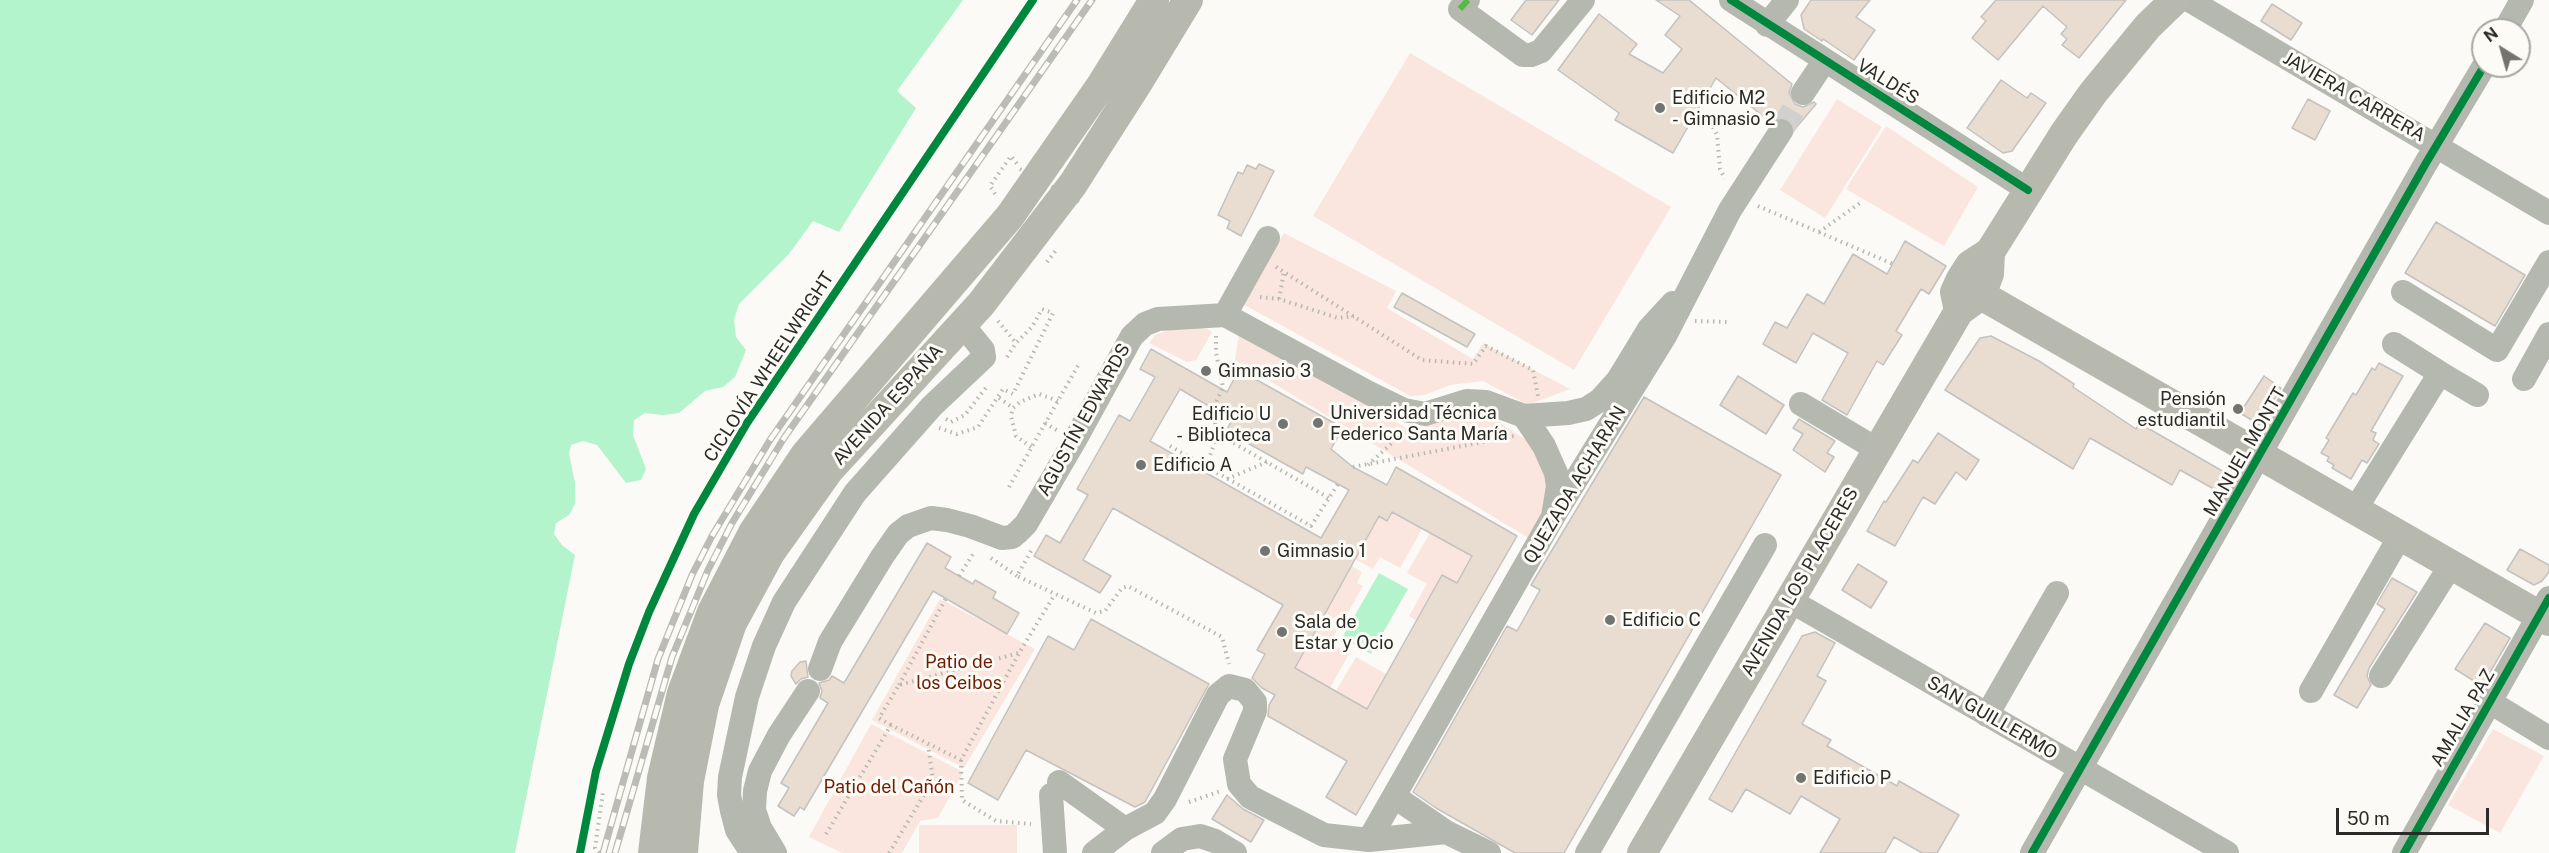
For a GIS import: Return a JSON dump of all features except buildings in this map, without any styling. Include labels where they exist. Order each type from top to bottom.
[{"type":"main road","name":"AVENIDA ESPAÑA","points":[[653,853],[662,778],[682,693],[712,612],[754,531],[805,455],[1010,216],[1102,84],[1154,0]]},
{"type":"main road","name":"AVENIDA ESPAÑA","points":[[683,853],[685,814],[694,747],[717,664],[732,623],[770,553],[829,470],[981,304],[1073,184],[1188,0]]},
{"type":"main road","name":"AVENIDA LOS PLACERES","points":[[1642,853],[1878,450],[1989,274],[1990,252],[2028,190],[2093,93],[2148,26],[2171,2]]},
{"type":"main road","points":[[1970,303],[2260,456],[2451,565],[2546,611]]},
{"type":"street","points":[[1464,4],[1523,55],[1531,55],[1541,51],[1583,0]]},
{"type":"street","name":"VALDÉS","points":[[1731,0],[2028,190]]},
{"type":"street","points":[[1767,25],[1787,0]]},
{"type":"street","points":[[2512,18],[2522,0]]},
{"type":"street","name":"JAVIERA CARRERA","points":[[2171,2],[2437,146],[2549,213]]},
{"type":"street","points":[[1803,93],[1825,60]]},
{"type":"street","name":"MANUEL MONTT","points":[[2032,853],[2477,78]]},
{"type":"street","name":"QUEZADA ACHARAN","points":[[1370,840],[1553,518],[1673,321],[1740,195],[1781,131]]},
{"type":"street","points":[[1268,238],[1225,308],[1369,393],[1404,410],[1425,414],[1467,401],[1486,402],[1533,421],[1586,409],[1600,400],[1618,380],[1649,329],[1690,286]]},
{"type":"street","points":[[2403,292],[2497,350],[2549,262]]},
{"type":"street","name":"AGUSTÍN EDWARDS","points":[[820,669],[830,642],[898,534],[908,526],[931,518],[947,519],[1002,538],[1012,537],[1026,524],[1132,336],[1145,324],[1158,319],[1225,308]]},
{"type":"street","points":[[752,853],[737,830],[729,795],[736,742],[764,646],[784,602],[855,493],[932,406],[984,357],[984,350],[962,324]]},
{"type":"street","points":[[2524,379],[2549,334]]},
{"type":"street","points":[[2394,344],[2477,395]]},
{"type":"street","points":[[2355,510],[2440,373]]},
{"type":"street","points":[[1801,404],[1878,450]]},
{"type":"street","points":[[1533,421],[1556,473],[1558,486],[1553,518]]},
{"type":"street","points":[[2311,691],[2400,536]]},
{"type":"street","points":[[1587,853],[1765,545]]},
{"type":"street","points":[[2381,676],[2451,565]]},
{"type":"street","points":[[1980,711],[2050,592]]},
{"type":"street","name":"SAN GUILLERMO","points":[[1789,600],[2227,853]]},
{"type":"street","name":"AMALIA PAZ","points":[[2404,853],[2490,702],[2546,611]]},
{"type":"street","points":[[1094,853],[1125,829],[1155,813],[1165,799],[1218,695],[1229,686],[1245,690],[1255,702],[1255,711],[1235,759],[1239,784],[1250,797],[1324,835],[1370,840],[1446,832]]},
{"type":"street","points":[[775,853],[759,828],[754,810],[755,791],[760,771],[778,735],[808,691]]},
{"type":"street","points":[[2490,702],[2549,738]]},
{"type":"street","points":[[1055,853],[1053,822],[1055,789],[1125,829]]},
{"type":"street","points":[[1395,797],[1446,832],[1489,853]]},
{"type":"street","points":[[1163,853],[1182,839],[1195,844],[1215,841],[1235,853]]},
{"type":"path","points":[[1713,127],[1717,135],[1720,169],[1728,184],[1740,195],[1756,205],[1893,264]]},
{"type":"path","points":[[1020,168],[1083,204]]},
{"type":"path","points":[[1819,233],[1860,203]]},
{"type":"path","points":[[1279,299],[1284,272],[1422,360],[1473,364],[1486,346],[1533,370],[1533,421],[1353,467]]},
{"type":"path","points":[[1206,466],[1218,434],[1212,411],[1223,387],[1216,353],[1225,308],[1279,299],[1338,318],[1354,316]]},
{"type":"path","points":[[935,424],[941,430],[957,434],[978,427],[1003,389],[1013,394],[1053,313],[1042,309],[1032,327],[1016,343],[999,323]]},
{"type":"path","points":[[1673,321],[1727,322]]},
{"type":"path","points":[[1010,487],[1080,362]]},
{"type":"path","points":[[1031,447],[1016,436],[1011,416],[1013,408],[1020,402],[1039,394],[1059,401]]},
{"type":"path","points":[[999,398],[1013,408]]},
{"type":"path","points":[[1368,465],[1425,414]]},
{"type":"path","points":[[1218,434],[1329,498]]},
{"type":"path","points":[[1170,446],[1311,526],[1338,484]]},
{"type":"path","points":[[1227,478],[1267,462]]},
{"type":"path","points":[[959,576],[977,549],[1017,576]]},
{"type":"path","points":[[1053,822],[1032,824],[996,821],[962,800],[961,760],[1019,653],[1055,594],[1096,613],[1105,611],[1122,588],[1128,586],[1222,637],[1230,670]]},
{"type":"path","points":[[946,598],[879,718],[961,760]]},
{"type":"path","points":[[899,685],[1019,653]]},
{"type":"path","points":[[826,834],[891,725]]},
{"type":"path","points":[[889,853],[933,780],[928,745]]},
{"type":"path","points":[[1155,813],[1239,784]]},
{"type":"path","points":[[599,853],[595,848],[603,792]]},
{"type":"green space","points":[[1410,53],[1671,207],[1574,370],[1313,216]]},
{"type":"green space","points":[[1837,99],[1882,127],[1825,218],[1780,190]]},
{"type":"green space","points":[[1886,126],[1978,187],[1944,246],[1846,189]]},
{"type":"green space","points":[[1284,233],[1396,291],[1387,308],[1473,359],[1483,343],[1570,389],[1528,405],[1483,381],[1450,385],[1425,395],[1410,396],[1243,304]]},
{"type":"green space","points":[[1178,326],[1208,329],[1212,332],[1196,360],[1187,362],[1149,343],[1155,335]]},
{"type":"green space","points":[[1240,328],[1411,431],[1467,413],[1499,422],[1529,442],[1547,468],[1549,503],[1530,539],[1235,360]]},
{"type":"green space","points":[[1392,512],[1422,529],[1400,568],[1380,557],[1373,569],[1355,559],[1379,516],[1387,521]]},
{"type":"green space","points":[[1430,533],[1472,556],[1457,583],[1442,575],[1417,621],[1409,616],[1427,584],[1407,573]]},
{"type":"green space","points":[[1351,566],[1362,572],[1357,583],[1363,586],[1342,623],[1325,613]]},
{"type":"green space","name":"Patio de los Ceibos","points":[[940,599],[1035,649],[964,768],[872,720]]},
{"type":"green space","points":[[1322,621],[1337,630],[1330,643],[1349,654],[1330,688],[1295,668]]},
{"type":"green space","points":[[1356,657],[1386,674],[1377,691],[1386,696],[1376,714],[1336,691]]},
{"type":"green space","name":"Patio del Cañón","points":[[871,724],[963,772],[938,818],[920,821],[902,853],[842,853],[809,837]]},
{"type":"green space","points":[[2493,729],[2544,756],[2500,833],[2448,805]]},
{"type":"green space","points":[[919,825],[1017,825],[1017,853],[919,853]]},
{"type":"shaded area","points":[[0,0],[963,0],[897,91],[916,108],[839,232],[813,221],[789,254],[739,304],[734,320],[736,337],[746,350],[735,377],[723,387],[705,391],[679,413],[663,415],[645,413],[634,420],[633,435],[646,469],[641,480],[626,483],[597,445],[583,441],[571,445],[569,453],[575,483],[575,504],[569,515],[556,523],[554,534],[562,545],[575,555],[515,853],[0,853]]},
{"type":"shaded area","points":[[1379,573],[1408,589],[1371,654],[1342,638]]},
{"type":"tunnel","points":[[1781,131],[1803,93]]},
{"type":"railway","points":[[603,853],[658,659],[692,575],[712,536],[770,440],[1077,0]]},
{"type":"railway","points":[[615,853],[672,657],[708,570],[732,523],[784,438],[1092,0]]},
{"type":"marked path","points":[[1460,9],[1468,0]]},
{"type":"cycle path","name":"CICLOVÍA WHEELWRIGHT","points":[[580,853],[596,771],[629,664],[649,612],[694,514],[747,423],[1033,0]]},
{"type":"cycle path","points":[[1731,0],[2028,190]]},
{"type":"cycle path","points":[[2032,853],[2477,78]]},
{"type":"cycle path","points":[[2404,853],[2549,598]]},
{"type":"place","name":"Edificio M2 - Gimnasio 2","points":[[1660,108]]},
{"type":"place","name":"Gimnasio 3","points":[[1206,371]]},
{"type":"place","name":"Pensión estudiantil","points":[[2238,409]]},
{"type":"place","name":"Universidad Técnica Federico Santa María","points":[[1318,423]]},
{"type":"place","name":"Edificio U - Biblioteca","points":[[1283,424]]},
{"type":"place","name":"Edificio A","points":[[1141,465]]},
{"type":"place","name":"Gimnasio 1","points":[[1265,551]]},
{"type":"place","name":"Edificio C","points":[[1610,620]]},
{"type":"place","name":"Sala de Estar y Ocio","points":[[1282,632]]},
{"type":"place","name":"Edificio P","points":[[1801,778]]}]
